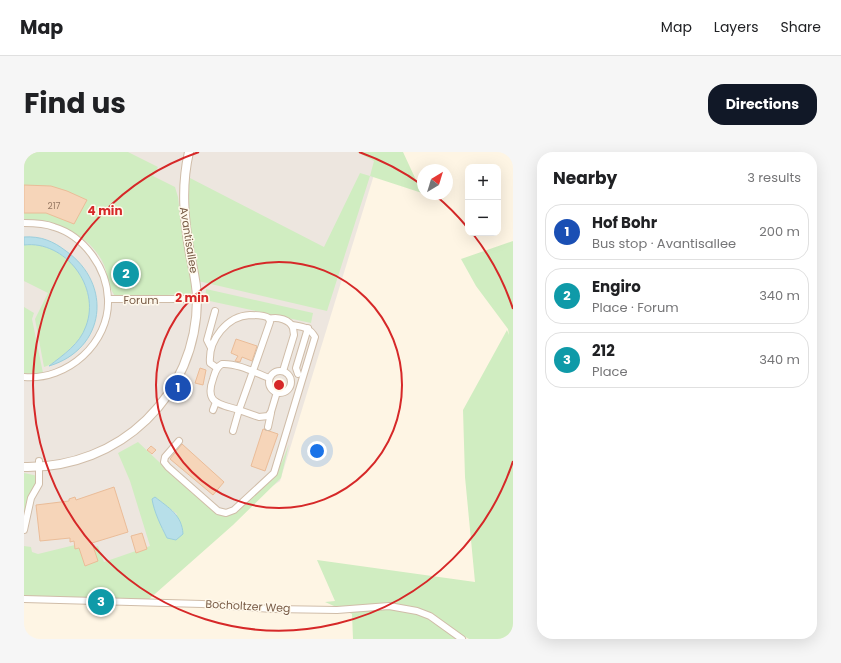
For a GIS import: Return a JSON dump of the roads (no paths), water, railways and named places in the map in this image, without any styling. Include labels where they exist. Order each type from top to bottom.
[{"type":"street","name":"Avantisallee","points":[[24,467],[40,464],[65,463],[104,450],[122,440],[152,415],[174,386],[188,354],[193,338],[197,299],[183,202],[189,152]]},
{"type":"street","name":"Forum","points":[[24,223],[39,223],[54,226],[68,233],[84,246],[100,268],[108,299],[103,325],[90,349],[80,359],[70,367],[46,376],[24,377]]},
{"type":"street","name":"Forum","points":[[108,299],[197,299]]},
{"type":"street","points":[[211,348],[206,340],[215,311]]},
{"type":"street","points":[[179,441],[165,457],[164,462],[208,503],[218,510],[226,513],[234,510],[274,472],[301,374],[315,337],[308,328],[292,325],[286,320],[275,318],[270,319],[257,315],[244,316],[235,319],[221,330],[211,348],[210,363],[217,368]]},
{"type":"street","points":[[233,431],[270,319]]},
{"type":"street","points":[[283,371],[294,332],[292,325]]},
{"type":"street","points":[[301,374],[296,368],[308,328]]},
{"type":"street","points":[[269,378],[226,363],[217,368],[209,393],[211,398],[216,402],[240,410],[267,422],[277,392]]},
{"type":"street","points":[[269,378],[270,387],[277,392],[281,393],[289,389],[291,385],[290,378],[283,371]]},
{"type":"street","points":[[269,378],[275,372],[283,371]]},
{"type":"street","points":[[290,378],[301,374]]},
{"type":"street","points":[[213,410],[216,402]]},
{"type":"street","points":[[24,530],[33,492],[39,484],[40,464]]},
{"type":"street","name":"Bocholtzer Weg","points":[[24,599],[202,604],[273,609],[337,610],[389,606],[417,611],[430,616],[462,639]]},
{"type":"water","points":[[24,237],[36,237],[46,240],[56,244],[66,251],[81,265],[91,280],[96,297],[96,314],[92,331],[82,346],[68,358],[49,366],[70,349],[80,338],[86,326],[89,311],[88,296],[84,282],[76,269],[66,258],[53,250],[39,245],[24,245]]},
{"type":"water","points":[[155,497],[174,512],[180,522],[183,534],[176,540],[167,538],[153,504],[152,499]]},
{"type":"place","name":"Engiro","points":[[126,274]]},
{"type":"place","name":"Hof Bohr","points":[[178,388]]},
{"type":"place","name":"212","points":[[101,602]]}]
